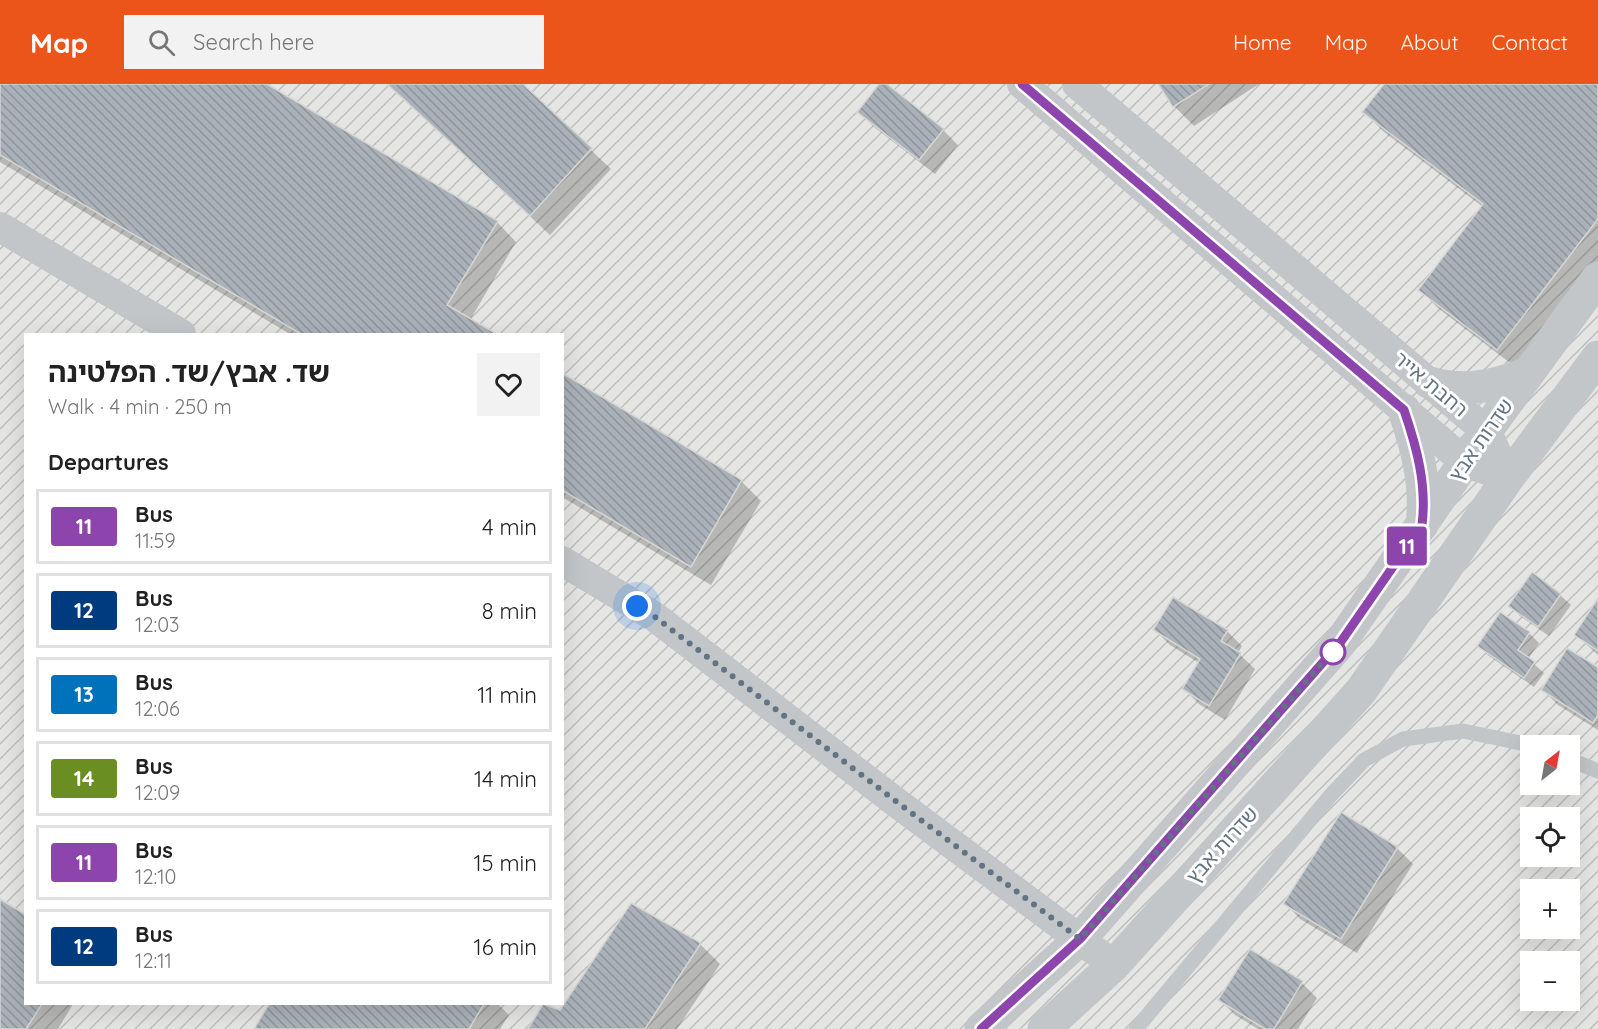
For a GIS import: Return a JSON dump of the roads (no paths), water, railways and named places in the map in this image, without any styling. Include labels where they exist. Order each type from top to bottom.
[{"type":"street","name":"רחבת אייר","points":[[1022,84],[1465,462],[1508,478]]},
{"type":"street","name":"רחבת אייר","points":[[1077,84],[1486,431],[1508,478]]},
{"type":"street","points":[[0,227],[179,333]]},
{"type":"street","name":"שדרות אבץ","points":[[981,1029],[1080,939],[1340,643],[1486,431],[1598,278]]},
{"type":"street","name":"שדרות אבץ","points":[[1044,1029],[1114,965],[1361,691],[1508,478],[1598,357]]},
{"type":"street","points":[[1430,383],[1456,389],[1473,388],[1491,385],[1528,373]]},
{"type":"street","points":[[1404,410],[1419,457],[1423,480],[1425,505],[1422,525]]},
{"type":"street","points":[[564,562],[655,617],[1114,965]]},
{"type":"lane","points":[[1136,1029],[1330,796],[1364,760],[1403,739],[1463,731],[1520,743]]},
{"type":"lane","points":[[1580,764],[1598,771]]}]
